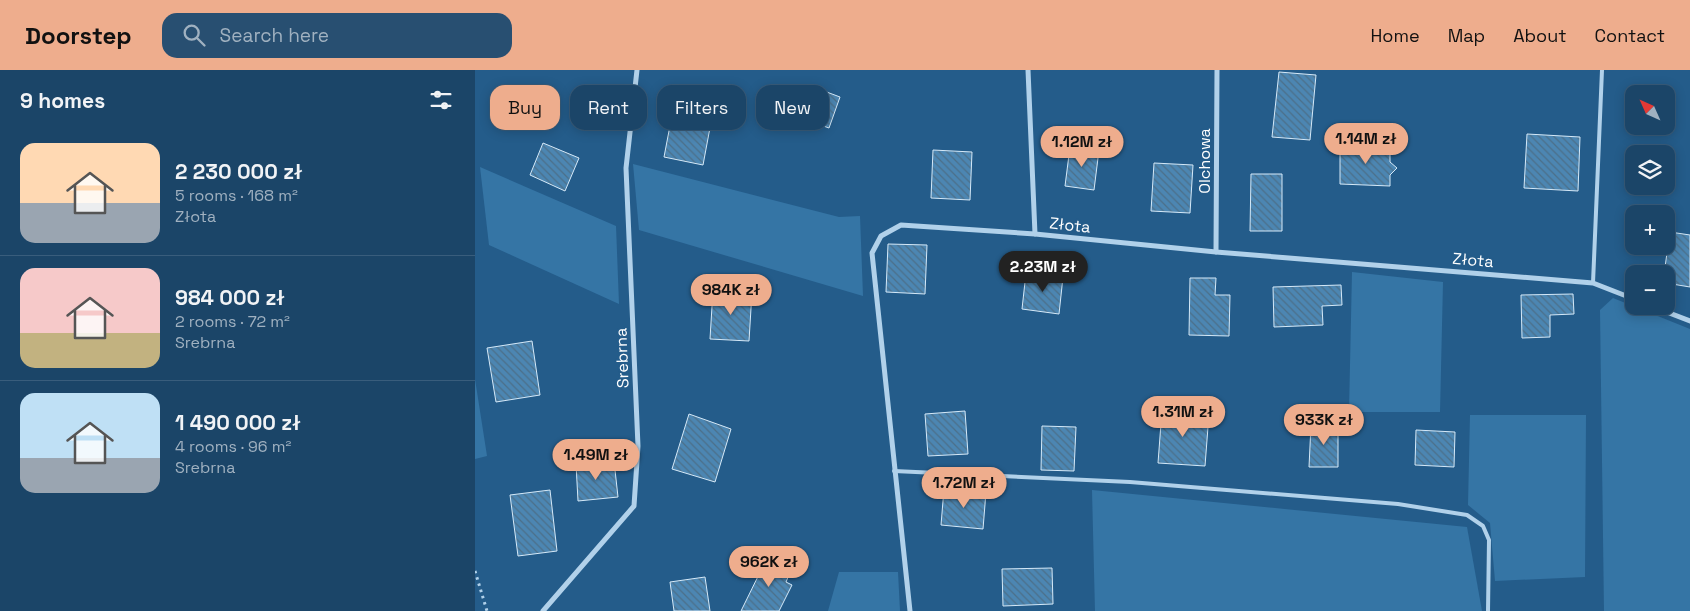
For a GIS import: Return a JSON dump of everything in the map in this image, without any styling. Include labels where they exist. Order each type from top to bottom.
[{"type":"street","name":"Srebrna","points":[[543,611],[634,506],[638,446],[626,168],[637,70]]},
{"type":"street","points":[[1028,70],[1035,234]]},
{"type":"street","name":"Olchowa","points":[[1216,252],[1217,70]]},
{"type":"street","name":"Złota","points":[[910,611],[872,253],[881,236],[901,225],[1035,234],[1216,252],[1593,283],[1625,295]]},
{"type":"street","points":[[1674,315],[1690,321]]},
{"type":"lane","points":[[1593,283],[1602,70]]},
{"type":"lane","points":[[894,471],[1150,484],[1398,504],[1467,515],[1483,526],[1489,540],[1488,611]]},
{"type":"path","points":[[475,571],[487,611]]},
{"type":"shaded area","points":[[633,164],[839,217],[860,216],[863,296],[639,230]]},
{"type":"shaded area","points":[[480,167],[616,226],[619,304],[489,245]]},
{"type":"shaded area","points":[[1352,272],[1443,282],[1440,412],[1349,412]]},
{"type":"shaded area","points":[[1613,298],[1625,303],[1625,315],[1655,315],[1690,329],[1690,611],[1604,611],[1600,310]]},
{"type":"shaded area","points":[[475,379],[487,456],[475,459]]},
{"type":"shaded area","points":[[1470,415],[1586,415],[1585,577],[1495,581],[1490,523],[1468,505]]},
{"type":"shaded area","points":[[1092,490],[1467,527],[1482,611],[1095,611]]},
{"type":"shaded area","points":[[839,572],[898,572],[900,611],[828,611]]},
{"type":"building","points":[[1279,72],[1316,75],[1310,140],[1272,137]]},
{"type":"building","points":[[829,93],[840,97],[829,128]]},
{"type":"building","points":[[669,130],[710,130],[703,165],[664,157]]},
{"type":"building","points":[[1527,134],[1580,137],[1578,191],[1524,188]]},
{"type":"building","points":[[1352,142],[1379,142],[1379,151],[1390,151],[1390,162],[1397,168],[1390,175],[1390,186],[1340,184],[1340,150],[1352,150]]},
{"type":"building","points":[[543,143],[579,158],[565,191],[530,175]]},
{"type":"building","points":[[1070,147],[1099,150],[1094,190],[1065,186]]},
{"type":"building","points":[[933,150],[972,152],[970,200],[931,198]]},
{"type":"building","points":[[1154,163],[1193,165],[1190,213],[1151,211]]},
{"type":"building","points":[[1251,174],[1282,174],[1282,231],[1250,231]]},
{"type":"building","points":[[1675,233],[1690,235],[1690,287],[1675,284],[1675,265],[1665,265],[1667,255],[1675,255]]},
{"type":"building","points":[[888,244],[927,245],[925,294],[886,292]]},
{"type":"building","points":[[1026,273],[1063,277],[1059,314],[1022,309]]},
{"type":"building","points":[[1190,278],[1216,278],[1215,295],[1230,295],[1229,336],[1189,335]]},
{"type":"building","points":[[1341,285],[1342,305],[1322,306],[1323,325],[1274,327],[1273,287]]},
{"type":"building","points":[[713,290],[752,292],[749,341],[710,339]]},
{"type":"building","points":[[1573,294],[1574,314],[1550,315],[1550,337],[1522,338],[1521,295]]},
{"type":"building","points":[[532,341],[540,395],[496,402],[487,348]]},
{"type":"building","points":[[1162,410],[1209,414],[1205,466],[1158,463]]},
{"type":"building","points":[[965,411],[968,454],[928,456],[925,414]]},
{"type":"building","points":[[689,414],[731,429],[715,482],[672,469]]},
{"type":"building","points":[[1311,425],[1338,425],[1338,467],[1309,467]]},
{"type":"building","points":[[1042,426],[1076,427],[1074,471],[1041,470]]},
{"type":"building","points":[[1416,430],[1455,432],[1454,467],[1415,465]]},
{"type":"building","points":[[614,461],[618,497],[578,501],[576,464]]},
{"type":"building","points":[[944,489],[986,492],[983,529],[941,525]]},
{"type":"building","points":[[550,490],[557,551],[518,556],[510,495]]},
{"type":"building","points":[[768,556],[792,568],[786,582],[792,585],[779,611],[741,611]]},
{"type":"building","points":[[1052,568],[1053,604],[1003,606],[1002,569]]},
{"type":"building","points":[[705,577],[710,611],[674,611],[670,582]]}]
